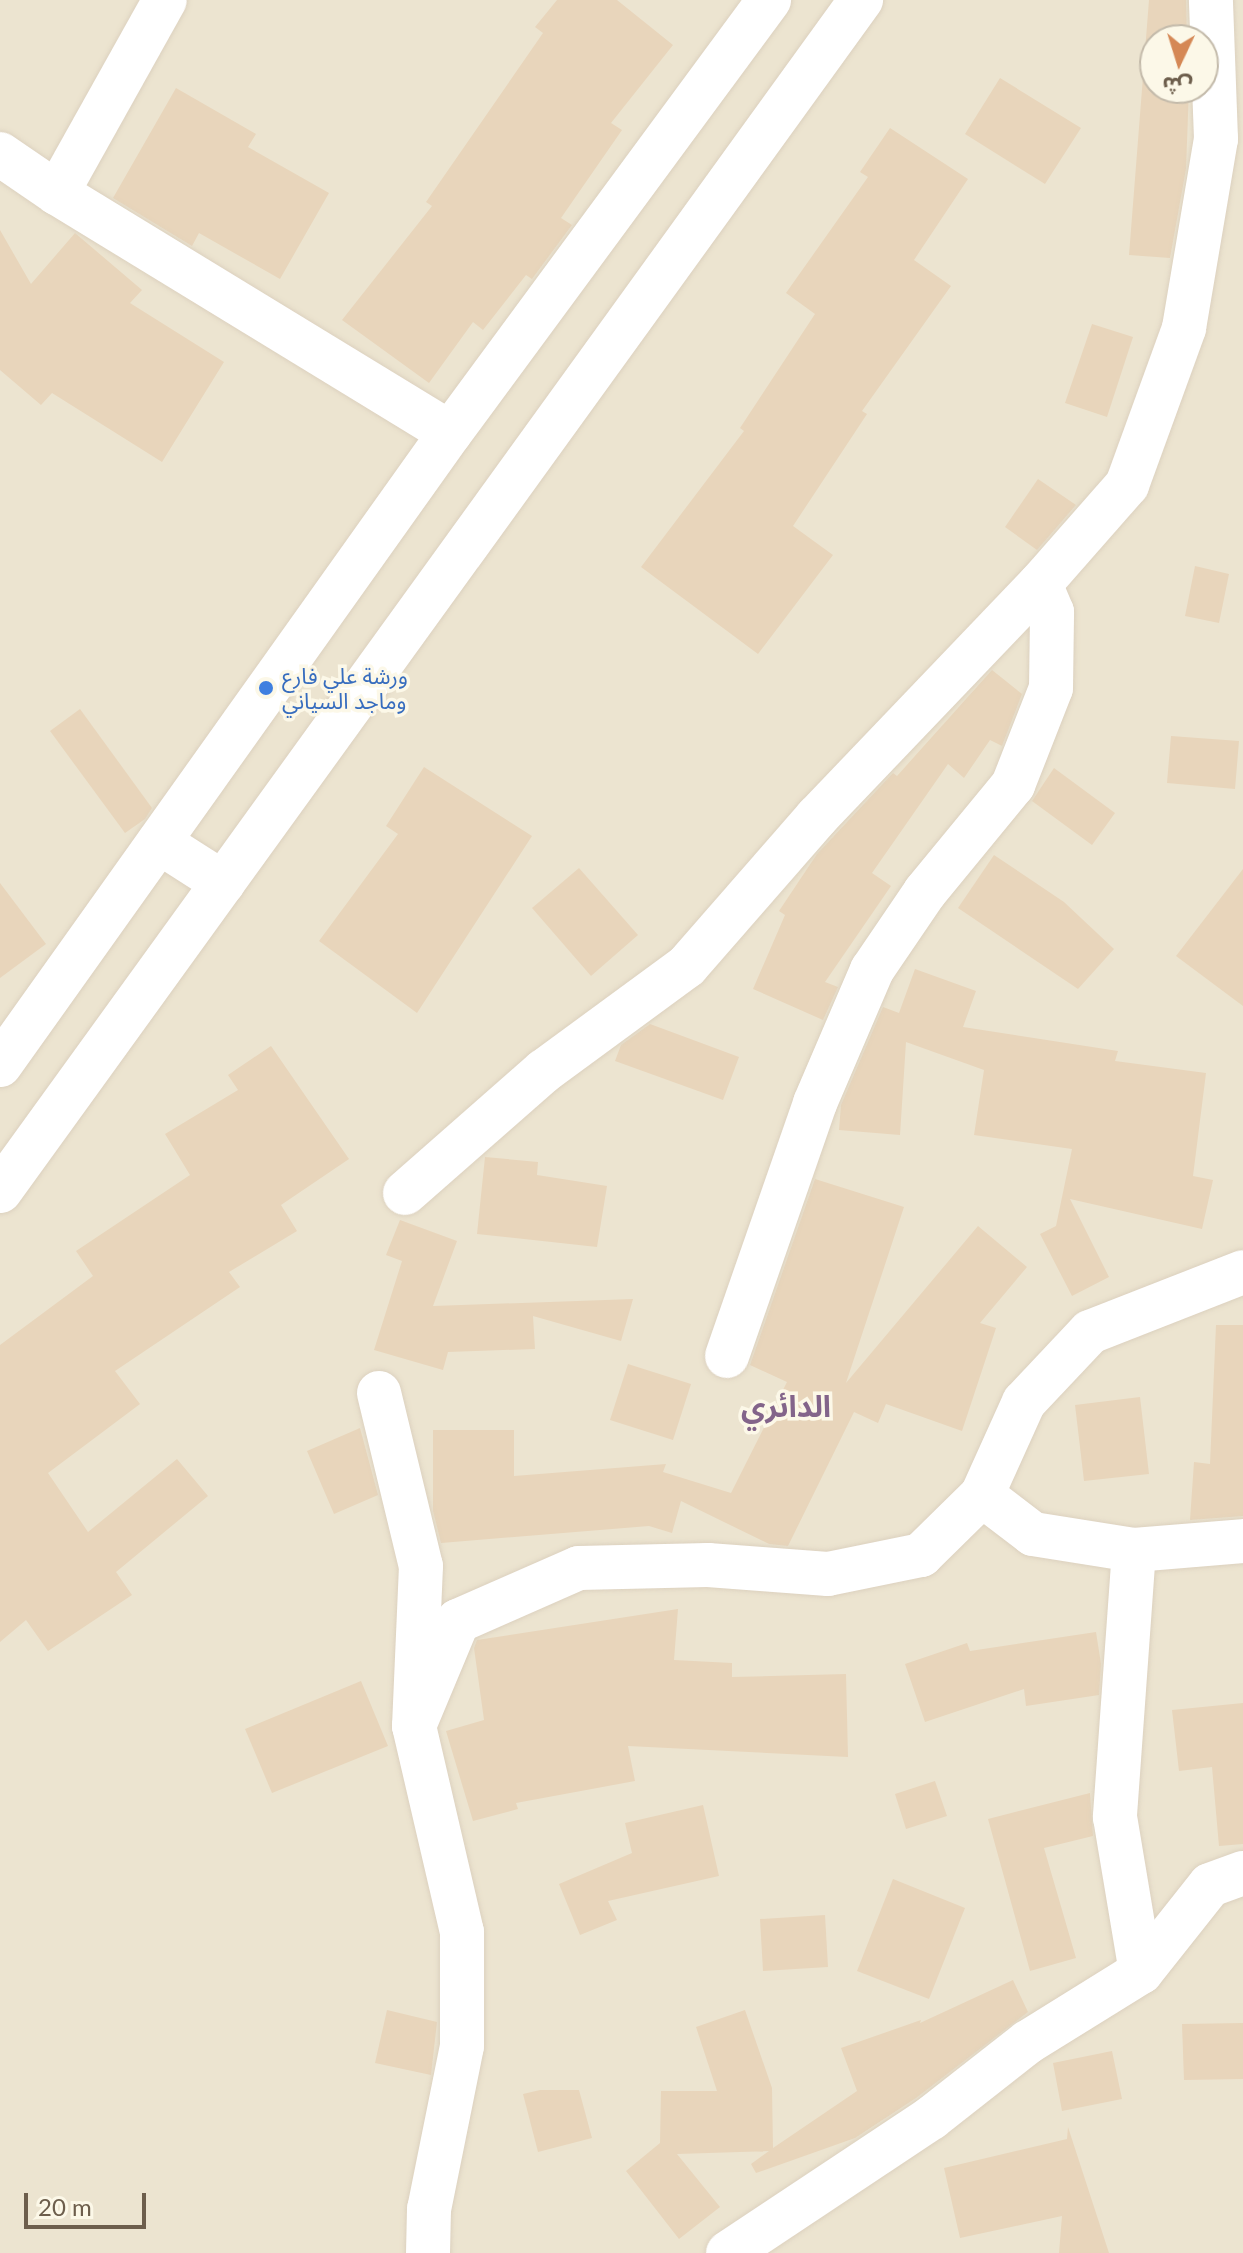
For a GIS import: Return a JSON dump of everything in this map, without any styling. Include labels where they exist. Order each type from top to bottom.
[{"type":"street","points":[[57,193],[165,0]]},
{"type":"street","points":[[0,1065],[450,433],[769,0]]},
{"type":"street","points":[[0,1191],[861,0]]},
{"type":"street","points":[[405,1193],[544,1071],[687,966],[817,817],[1040,584],[1127,485],[1184,328],[1216,139],[1211,0]]},
{"type":"street","points":[[0,154],[57,193],[450,433]]},
{"type":"street","points":[[727,1356],[815,1103],[872,970],[925,892],[1013,785],[1051,688],[1052,612],[1040,584]]},
{"type":"street","points":[[159,842],[223,883]]},
{"type":"street","points":[[414,1726],[458,1621],[579,1568],[708,1565],[828,1574],[921,1555],[982,1495],[1024,1402],[1090,1332],[1243,1272]]},
{"type":"street","points":[[379,1393],[421,1566],[414,1726],[462,1932],[462,2046],[429,2209],[428,2253]]},
{"type":"street","points":[[982,1495],[1033,1534],[1134,1550],[1243,1541]]},
{"type":"street","points":[[1134,1550],[1115,1817],[1141,1972]]},
{"type":"street","points":[[728,2253],[931,2118],[1028,2042],[1141,1972],[1210,1885],[1243,1873]]},
{"type":"shaded area","points":[[0,0],[1243,0],[1243,2253],[0,2253]]},
{"type":"building","points":[[557,0],[617,0],[673,45],[611,123],[622,130],[561,218],[572,225],[532,279],[526,275],[483,330],[473,322],[429,383],[342,320],[432,206],[426,202],[543,33],[535,27]]},
{"type":"building","points":[[1149,0],[1186,0],[1187,24],[1147,24]]},
{"type":"building","points":[[1000,78],[1081,128],[1045,184],[965,134]]},
{"type":"building","points":[[176,88],[256,134],[248,147],[329,193],[280,279],[199,233],[192,246],[113,198]]},
{"type":"building","points":[[1141,104],[1188,104],[1186,169],[1170,258],[1129,255]]},
{"type":"building","points":[[890,128],[968,179],[914,260],[951,286],[862,411],[867,414],[793,526],[833,555],[758,654],[641,567],[744,431],[740,428],[815,314],[786,293],[868,177],[860,172]]},
{"type":"building","points":[[0,230],[31,284],[75,233],[142,290],[130,303],[224,362],[162,462],[52,393],[41,405],[0,370]]},
{"type":"building","points":[[1092,324],[1133,337],[1107,417],[1065,403]]},
{"type":"building","points":[[1038,479],[1076,505],[1037,550],[1005,527]]},
{"type":"building","points":[[1195,566],[1229,574],[1219,623],[1185,616]]},
{"type":"building","points":[[992,670],[1022,694],[1002,746],[990,740],[964,778],[948,764],[872,873],[891,886],[825,982],[838,987],[823,1020],[753,989],[785,915],[779,911],[817,854],[893,773],[897,776]]},
{"type":"building","points":[[80,709],[152,808],[145,819],[125,833],[50,731]]},
{"type":"building","points":[[1171,736],[1239,741],[1235,789],[1167,783]]},
{"type":"building","points":[[424,767],[532,836],[417,1013],[319,941],[398,834],[386,826]]},
{"type":"building","points":[[1054,768],[1115,813],[1092,845],[1032,801]]},
{"type":"building","points":[[994,855],[1064,902],[1114,949],[1078,989],[958,908]]},
{"type":"building","points":[[579,868],[638,935],[591,976],[532,908]]},
{"type":"building","points":[[1243,869],[1243,1006],[1176,956]]},
{"type":"building","points":[[0,883],[46,944],[0,978]]},
{"type":"building","points":[[915,969],[976,991],[963,1027],[1118,1051],[1115,1061],[1206,1073],[1193,1176],[1213,1180],[1202,1229],[1070,1199],[1109,1277],[1072,1296],[1040,1234],[1056,1226],[1072,1149],[974,1135],[984,1070],[906,1042],[900,1135],[839,1130],[841,1105],[883,1007],[899,1013]]},
{"type":"building","points":[[650,1024],[739,1057],[723,1100],[615,1061],[621,1045]]},
{"type":"building","points":[[271,1046],[349,1159],[281,1205],[297,1231],[229,1272],[240,1287],[115,1371],[140,1404],[48,1473],[88,1532],[177,1459],[208,1496],[116,1572],[132,1595],[48,1651],[26,1620],[0,1642],[0,1345],[93,1276],[76,1251],[190,1175],[165,1134],[238,1090],[228,1075]]},
{"type":"building","points":[[485,1157],[538,1162],[537,1175],[607,1186],[597,1247],[477,1234]]},
{"type":"building","points":[[815,1179],[904,1207],[846,1383],[978,1226],[1027,1267],[980,1323],[996,1328],[962,1431],[886,1404],[878,1423],[854,1412],[788,1546],[769,1544],[681,1501],[672,1533],[649,1526],[441,1543],[433,1511],[433,1430],[514,1430],[514,1476],[666,1464],[663,1472],[731,1493],[787,1382],[750,1365]]},
{"type":"building","points":[[400,1220],[457,1241],[433,1306],[633,1299],[621,1341],[533,1316],[535,1349],[448,1352],[443,1370],[374,1350],[402,1261],[386,1255]]},
{"type":"building","points":[[1216,1325],[1243,1325],[1243,1516],[1190,1520],[1194,1462],[1210,1464]]},
{"type":"building","points":[[628,1364],[691,1384],[673,1440],[610,1420]]},
{"type":"building","points":[[1140,1397],[1149,1474],[1084,1481],[1075,1405]]},
{"type":"building","points":[[360,1428],[378,1495],[334,1514],[307,1451]]},
{"type":"building","points":[[678,1609],[674,1660],[732,1663],[732,1677],[846,1674],[848,1757],[628,1746],[635,1781],[516,1803],[518,1809],[473,1821],[446,1731],[484,1720],[474,1648],[477,1640]]},
{"type":"building","points":[[1096,1632],[1101,1664],[1099,1695],[1026,1706],[1024,1689],[925,1722],[905,1664],[967,1643],[970,1651]]},
{"type":"building","points":[[361,1681],[388,1746],[272,1793],[245,1729]]},
{"type":"building","points":[[1243,1703],[1243,1844],[1219,1846],[1212,1767],[1179,1771],[1172,1710]]},
{"type":"building","points":[[935,1781],[947,1816],[906,1829],[895,1794]]},
{"type":"building","points":[[1090,1793],[1093,1836],[1044,1848],[1076,1958],[1030,1971],[988,1819]]},
{"type":"building","points":[[703,1805],[719,1876],[608,1901],[617,1920],[580,1935],[559,1884],[632,1853],[625,1823]]},
{"type":"building","points":[[893,1879],[965,1908],[929,1999],[857,1971]]},
{"type":"building","points":[[825,1915],[828,1967],[763,1971],[760,1919]]},
{"type":"building","points":[[1013,1980],[1028,2012],[916,2098],[855,2138],[756,2173],[751,2164],[769,2151],[677,2154],[720,2207],[679,2239],[626,2171],[660,2143],[661,2091],[717,2091],[696,2027],[745,2010],[772,2088],[773,2148],[857,2091],[841,2048],[921,2020],[920,2023]]},
{"type":"building","points":[[387,2010],[437,2022],[431,2075],[375,2063]]},
{"type":"building","points":[[1243,2023],[1243,2079],[1184,2080],[1182,2024]]},
{"type":"building","points":[[1112,2051],[1122,2099],[1062,2111],[1053,2063]]},
{"type":"building","points":[[540,2090],[579,2090],[592,2138],[538,2152],[523,2094]]},
{"type":"building","points":[[1068,2127],[1109,2253],[1059,2253],[1062,2216],[960,2238],[944,2168],[1067,2139]]},
{"type":"place","name":"ورشة علي فارع وماجد السياني","points":[[266,688]]},
{"type":"district","name":"الدائري","points":[[786,1405]]}]
